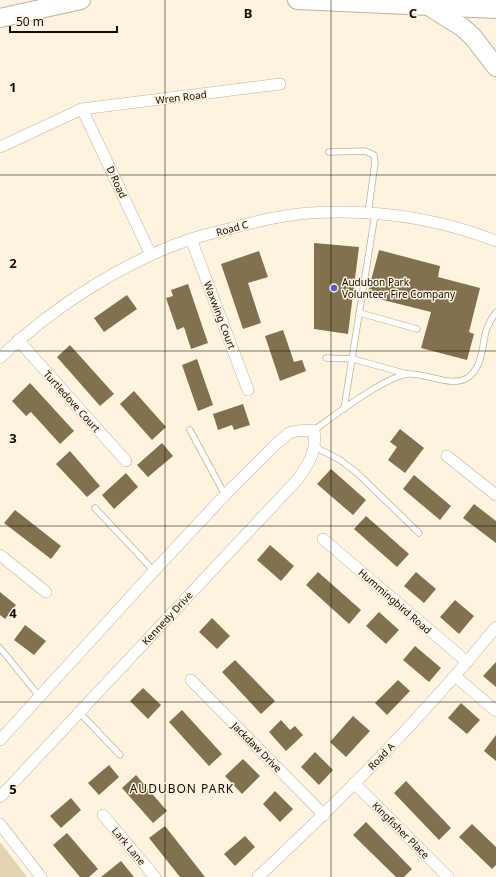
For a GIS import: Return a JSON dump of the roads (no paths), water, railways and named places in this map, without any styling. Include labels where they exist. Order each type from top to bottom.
[{"type":"main road","points":[[0,18],[81,0]]},
{"type":"main road","points":[[297,0],[496,9]]},
{"type":"main road","points":[[427,6],[462,27],[473,37],[496,67]]},
{"type":"street","name":"Wren Road","points":[[0,147],[82,109],[280,84]]},
{"type":"street","name":"D Road","points":[[82,109],[151,255]]},
{"type":"street","name":"Road C","points":[[0,358],[18,340],[53,313],[90,289],[151,255],[191,239],[254,222],[308,213],[353,212],[400,216],[442,224],[496,241]]},
{"type":"street","name":"Waxwing Court","points":[[191,239],[248,390]]},
{"type":"street","name":"Turtledove Court","points":[[18,340],[126,461]]},
{"type":"street","name":"Kennedy Drive","points":[[0,796],[297,480],[307,468],[315,447],[314,430]]},
{"type":"street","points":[[0,740],[154,571],[225,495],[282,438],[296,431],[314,430]]},
{"type":"street","points":[[447,456],[496,495]]},
{"type":"street","name":"Hummingbird Road","points":[[323,539],[467,662]]},
{"type":"street","points":[[0,556],[46,592]]},
{"type":"street","name":"Road A","points":[[258,877],[324,815],[408,728],[455,676],[496,627]]},
{"type":"street","points":[[455,676],[496,711]]},
{"type":"street","name":"Jackdaw Drive","points":[[191,680],[324,815]]},
{"type":"street","name":"Kingfisher Place","points":[[354,784],[448,877]]},
{"type":"street","name":"Lark Lane","points":[[102,815],[155,877]]},
{"type":"street","points":[[0,824],[41,877]]},
{"type":"lane","points":[[329,152],[365,151],[374,155],[375,158],[372,214],[360,313],[344,409]]},
{"type":"lane","points":[[326,358],[353,359],[408,374],[452,381],[469,376],[476,368],[480,359],[487,328],[496,312]]},
{"type":"lane","points":[[360,313],[417,329]]},
{"type":"lane","points":[[314,430],[390,380],[408,374]]},
{"type":"lane","points":[[190,430],[225,495]]},
{"type":"lane","points":[[315,447],[340,460],[356,472],[419,533]]},
{"type":"lane","points":[[95,508],[154,571]]},
{"type":"lane","points":[[0,648],[39,696]]},
{"type":"lane","points":[[79,712],[120,755]]},
{"type":"place","name":"Audubon Park Volunteer Fire Company","points":[[334,288]]},
{"type":"district","name":"AUDUBON PARK","points":[[182,788]]}]
